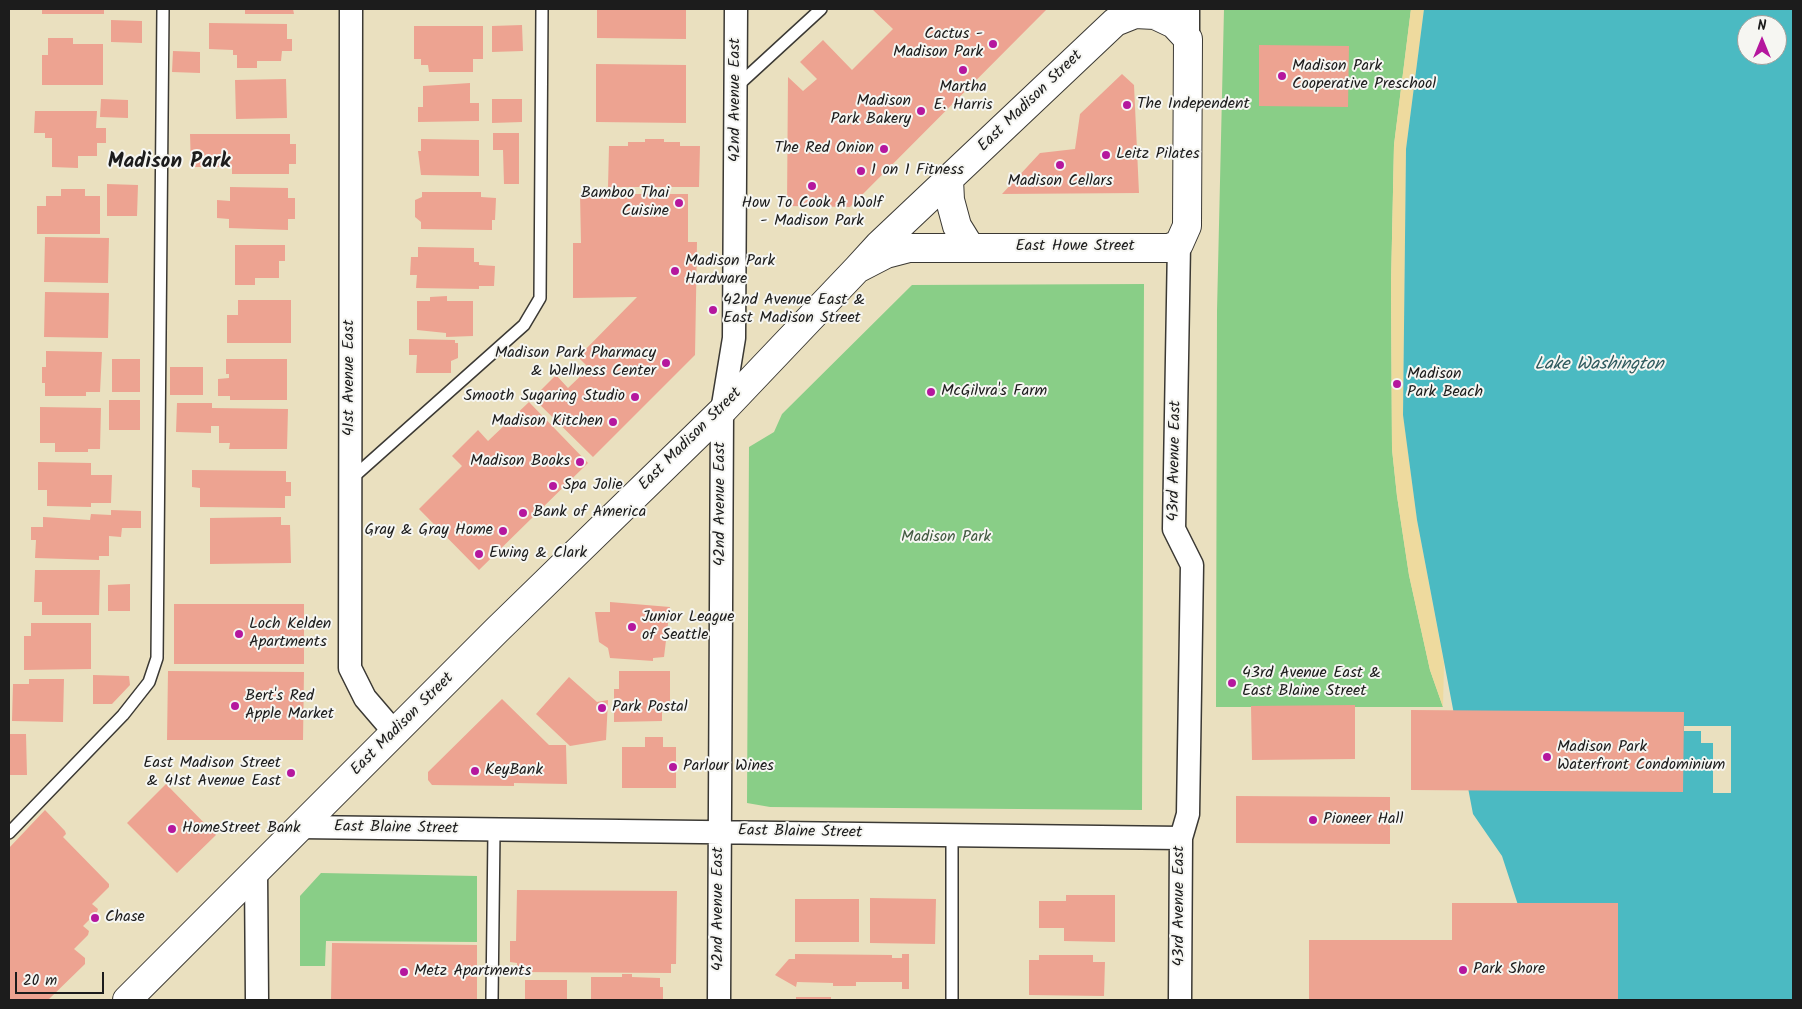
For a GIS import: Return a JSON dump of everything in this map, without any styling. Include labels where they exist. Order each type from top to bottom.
[{"type":"street","name":"41st Avenue East","points":[[351,9],[350,668],[364,698],[395,733]]},
{"type":"street","name":"42nd Avenue East","points":[[719,1000],[722,411],[734,338],[736,9]]},
{"type":"street","name":"43rd Avenue East","points":[[1180,1000],[1181,838],[1188,814],[1192,566],[1174,529],[1179,244],[1187,226],[1188,9]]},
{"type":"street","points":[[1122,15],[1155,15],[1174,24],[1188,39]]},
{"type":"street","name":"East Madison Street","points":[[127,1000],[497,630],[722,411],[857,268],[1122,15]]},
{"type":"street","points":[[949,180],[950,200],[957,226],[970,247]]},
{"type":"street","name":"East Howe Street","points":[[857,268],[886,254],[909,248],[1169,248],[1179,244]]},
{"type":"street","name":"East Blaine Street","points":[[300,827],[494,831],[1181,838]]},
{"type":"street","points":[[256,871],[257,1000]]},
{"type":"lane","points":[[9,833],[123,715],[149,682],[157,658],[163,9]]},
{"type":"lane","points":[[350,480],[524,325],[540,298],[542,9]]},
{"type":"lane","points":[[736,88],[821,9]]},
{"type":"lane","points":[[492,1000],[494,831]]},
{"type":"lane","points":[[952,835],[952,1000]]},
{"type":"green space","points":[[1224,9],[1411,9],[1394,145],[1391,285],[1392,449],[1409,575],[1430,670],[1443,707],[1216,707],[1217,311]]},
{"type":"green space","name":"Madison Park","points":[[1144,284],[1142,810],[770,807],[747,803],[749,447],[774,432],[782,414],[912,285]]},
{"type":"green space","points":[[321,873],[477,876],[477,942],[326,941],[325,966],[300,966],[300,896]]},
{"type":"sand","name":"Madison Park Beach","points":[[1411,9],[1424,9],[1406,149],[1403,414],[1417,520],[1444,663],[1443,707],[1430,670],[1409,575],[1392,449],[1391,285],[1394,145]]},
{"type":"water","name":"Lake Washington","points":[[1424,9],[1793,9],[1793,1000],[1549,1000],[1502,856],[1473,814],[1417,520],[1403,415],[1406,149]]},
{"type":"pier","points":[[1684,726],[1731,726],[1731,793],[1713,793],[1713,743],[1701,743],[1701,731],[1684,731]]},
{"type":"building","points":[[42,9],[104,9],[104,14],[42,14]]},
{"type":"building","points":[[245,9],[293,9],[294,14],[245,14]]},
{"type":"building","points":[[597,9],[686,9],[686,39],[597,38]]},
{"type":"building","points":[[872,9],[1047,9],[850,207],[787,206],[788,77],[803,91],[817,79],[800,62],[823,40],[852,70],[893,29]]},
{"type":"building","points":[[111,20],[142,21],[142,43],[111,42]]},
{"type":"building","points":[[209,23],[287,24],[287,39],[292,39],[292,51],[282,51],[281,61],[257,61],[257,68],[237,68],[237,55],[233,55],[233,50],[209,49]]},
{"type":"building","points":[[522,25],[523,51],[492,52],[492,26]]},
{"type":"building","points":[[414,26],[483,26],[483,59],[473,59],[473,72],[429,72],[428,65],[421,65],[421,59],[414,59]]},
{"type":"building","points":[[48,38],[73,38],[73,44],[103,44],[103,85],[42,85],[42,55],[48,55]]},
{"type":"building","points":[[1259,45],[1349,46],[1348,107],[1259,106]]},
{"type":"building","points":[[173,51],[200,52],[200,73],[172,72]]},
{"type":"building","points":[[596,64],[686,65],[686,123],[596,122]]},
{"type":"building","points":[[1122,74],[1134,85],[1139,193],[1002,194],[1040,153],[1075,149],[1080,114]]},
{"type":"building","points":[[286,79],[287,118],[236,119],[235,80]]},
{"type":"building","points":[[470,83],[470,103],[479,103],[479,121],[418,122],[418,107],[423,107],[423,86]]},
{"type":"building","points":[[101,99],[128,100],[128,118],[100,117]]},
{"type":"building","points":[[492,99],[522,99],[522,122],[492,123]]},
{"type":"building","points":[[35,111],[97,111],[96,128],[106,128],[106,143],[97,143],[97,156],[78,156],[78,168],[52,167],[52,138],[45,138],[45,133],[34,133]]},
{"type":"building","points":[[493,133],[519,133],[519,184],[504,184],[503,150],[493,150]]},
{"type":"building","points":[[190,134],[290,134],[290,144],[296,144],[296,164],[289,164],[289,174],[232,174],[232,167],[191,167]]},
{"type":"building","points":[[421,139],[479,140],[479,176],[421,175],[418,151],[421,151]]},
{"type":"building","points":[[645,139],[664,139],[664,142],[680,142],[680,146],[700,146],[699,187],[608,187],[609,146],[628,146],[628,142],[645,142]]},
{"type":"building","points":[[107,184],[138,185],[137,216],[107,216]]},
{"type":"building","points":[[230,187],[288,188],[288,198],[295,198],[295,219],[288,219],[288,230],[229,228],[229,219],[217,218],[217,200],[230,201]]},
{"type":"building","points":[[61,189],[85,189],[85,196],[100,196],[100,234],[37,234],[37,206],[46,206],[46,196],[61,196]]},
{"type":"building","points":[[422,192],[481,192],[481,197],[496,198],[495,220],[492,220],[492,230],[421,229],[421,222],[415,217],[415,200],[422,197]]},
{"type":"building","points":[[580,194],[688,194],[688,242],[697,242],[695,355],[593,457],[533,398],[556,375],[568,388],[589,368],[578,357],[637,297],[573,298],[573,243],[581,243]]},
{"type":"building","points":[[45,237],[109,238],[108,283],[44,282]]},
{"type":"building","points":[[235,245],[285,245],[285,261],[279,261],[279,278],[255,278],[255,285],[235,285]]},
{"type":"building","points":[[418,247],[474,248],[474,262],[479,262],[479,265],[495,266],[494,286],[479,286],[479,289],[416,288],[417,275],[410,275],[411,257],[418,257]]},
{"type":"building","points":[[45,292],[109,293],[108,338],[44,337]]},
{"type":"building","points":[[447,296],[447,301],[473,301],[473,336],[446,337],[446,333],[417,330],[417,301],[430,301],[430,297]]},
{"type":"building","points":[[238,300],[291,300],[291,343],[227,343],[227,315],[238,315]]},
{"type":"building","points":[[409,339],[455,340],[455,343],[458,343],[458,358],[451,361],[451,373],[416,373],[417,355],[409,355]]},
{"type":"building","points":[[46,351],[102,352],[100,392],[86,392],[86,396],[45,396],[45,383],[42,383],[42,367],[46,367]]},
{"type":"building","points":[[112,359],[140,359],[140,392],[112,392]]},
{"type":"building","points":[[226,359],[287,359],[287,400],[230,400],[230,396],[218,396],[218,379],[229,378],[229,374],[226,374]]},
{"type":"building","points":[[170,367],[203,367],[203,395],[170,395]]},
{"type":"building","points":[[109,400],[140,400],[140,430],[109,430]]},
{"type":"building","points":[[529,402],[588,463],[479,570],[419,509],[462,466],[452,456],[478,430],[488,441]]},
{"type":"building","points":[[177,403],[212,403],[212,408],[288,409],[287,449],[229,449],[230,443],[219,443],[219,426],[211,426],[211,433],[176,432]]},
{"type":"building","points":[[40,407],[101,408],[100,449],[88,449],[88,452],[55,452],[55,443],[40,443]]},
{"type":"building","points":[[38,462],[91,463],[91,475],[112,475],[111,503],[91,503],[91,507],[47,506],[47,490],[38,490]]},
{"type":"building","points":[[192,470],[286,471],[286,482],[291,482],[291,496],[285,496],[285,508],[200,507],[200,488],[192,487]]},
{"type":"building","points":[[111,510],[141,511],[141,528],[122,528],[121,537],[109,536],[109,556],[99,556],[99,560],[35,558],[36,540],[31,540],[31,527],[43,527],[43,517],[90,520],[91,514],[111,515]]},
{"type":"building","points":[[281,517],[281,525],[290,525],[291,563],[210,564],[210,518]]},
{"type":"building","points":[[35,570],[100,570],[99,615],[42,615],[42,602],[34,602]]},
{"type":"building","points":[[130,584],[130,611],[108,611],[108,585]]},
{"type":"building","name":"Junior League of Seattle","points":[[610,602],[670,607],[664,657],[653,658],[653,661],[610,658],[608,648],[599,642],[595,612],[610,612]]},
{"type":"building","name":"Loch Kelden Apartments","points":[[174,604],[304,604],[304,664],[174,664]]},
{"type":"building","points":[[31,623],[91,623],[91,669],[24,670],[24,636],[31,636]]},
{"type":"building","name":"Bert's Red Apple Market","points":[[168,671],[304,672],[303,740],[167,740]]},
{"type":"building","points":[[619,671],[670,671],[670,707],[662,707],[662,721],[614,722],[614,689],[619,689]]},
{"type":"building","points":[[93,675],[129,676],[130,685],[112,704],[93,704]]},
{"type":"building","points":[[569,677],[597,702],[608,700],[606,740],[570,746],[536,714]]},
{"type":"building","points":[[29,679],[64,679],[63,722],[12,721],[13,684],[29,684]]},
{"type":"building","points":[[502,699],[549,745],[566,745],[567,784],[514,783],[514,786],[432,785],[428,780],[428,772]]},
{"type":"building","points":[[1355,705],[1355,759],[1252,760],[1251,706]]},
{"type":"building","name":"Madison Park Waterfront Condominium","points":[[1411,710],[1684,712],[1683,792],[1411,790]]},
{"type":"building","points":[[9,734],[26,734],[27,775],[9,775]]},
{"type":"building","points":[[645,737],[663,737],[663,747],[676,747],[676,788],[622,788],[622,747],[645,747]]},
{"type":"building","name":"HomeStreet Bank","points":[[166,784],[216,835],[177,873],[127,823]]},
{"type":"building","name":"Pioneer Hall","points":[[1236,796],[1390,797],[1390,844],[1236,843]]},
{"type":"building","points":[[45,810],[65,831],[66,834],[63,837],[109,884],[109,887],[92,904],[98,909],[83,926],[89,931],[88,935],[74,949],[85,958],[85,964],[48,1000],[9,1000],[9,848]]},
{"type":"building","points":[[517,890],[677,891],[676,964],[671,964],[671,973],[517,972],[517,963],[510,962],[510,941],[516,941]]},
{"type":"building","points":[[1066,895],[1115,895],[1115,942],[1064,941],[1064,928],[1039,928],[1039,901],[1066,901]]},
{"type":"building","points":[[870,898],[936,899],[935,944],[870,943]]},
{"type":"building","points":[[795,899],[859,899],[859,942],[795,942]]},
{"type":"building","name":"Park Shore","points":[[1452,903],[1618,903],[1618,1000],[1309,1000],[1309,940],[1452,940]]},
{"type":"building","name":"Metz Apartments","points":[[332,943],[477,945],[477,1000],[331,1000]]},
{"type":"building","points":[[795,954],[892,955],[892,958],[902,958],[902,954],[909,954],[909,989],[902,989],[902,982],[856,982],[856,986],[833,986],[833,983],[797,982],[796,987],[775,975],[789,959],[795,959]]},
{"type":"building","points":[[1039,955],[1093,955],[1093,962],[1105,962],[1104,996],[1029,995],[1029,960],[1039,960]]},
{"type":"building","points":[[622,974],[632,974],[632,977],[660,978],[660,987],[663,987],[663,1000],[591,1000],[591,977],[622,977]]},
{"type":"building","points":[[525,980],[567,980],[567,1000],[525,1000]]},
{"type":"building","points":[[796,997],[831,997],[831,1000],[796,1000]]},
{"type":"place","name":"Cactus - Madison Park","points":[[993,44]]},
{"type":"place","name":"Martha E. Harris","points":[[963,70]]},
{"type":"place","name":"Madison Park Cooperative Preschool","points":[[1282,76]]},
{"type":"place","name":"The Independent","points":[[1127,105]]},
{"type":"place","name":"Madison Park Bakery","points":[[921,111]]},
{"type":"place","name":"The Red Onion","points":[[884,149]]},
{"type":"place","name":"Leitz Pilates","points":[[1106,155]]},
{"type":"place","name":"Madison Cellars","points":[[1060,165]]},
{"type":"place","name":"1 on 1 Fitness","points":[[861,171]]},
{"type":"place","name":"How To Cook A Wolf - Madison Park","points":[[812,186]]},
{"type":"place","name":"Bamboo Thai Cuisine","points":[[679,203]]},
{"type":"place","name":"Madison Park Hardware","points":[[675,271]]},
{"type":"place","name":"42nd Avenue East & East Madison Street","points":[[713,310]]},
{"type":"place","name":"Madison Park Pharmacy & Wellness Center","points":[[666,363]]},
{"type":"place","name":"Madison Park Beach","points":[[1397,384]]},
{"type":"place","name":"McGilvra's Farm","points":[[931,392]]},
{"type":"place","name":"Smooth Sugaring Studio","points":[[635,397]]},
{"type":"place","name":"Madison Kitchen","points":[[613,422]]},
{"type":"place","name":"Madison Books","points":[[580,462]]},
{"type":"place","name":"Spa Jolie","points":[[553,486]]},
{"type":"place","name":"Bank of America","points":[[523,513]]},
{"type":"place","name":"Gray & Gray Home","points":[[503,531]]},
{"type":"place","name":"Ewing & Clark","points":[[479,554]]},
{"type":"place","name":"Junior League of Seattle","points":[[632,627]]},
{"type":"place","name":"Loch Kelden Apartments","points":[[239,634]]},
{"type":"place","name":"43rd Avenue East & East Blaine Street","points":[[1232,683]]},
{"type":"place","name":"Bert's Red Apple Market","points":[[235,706]]},
{"type":"place","name":"Park Postal","points":[[602,708]]},
{"type":"place","name":"Madison Park Waterfront Condominium","points":[[1547,757]]},
{"type":"place","name":"Parlour Wines","points":[[673,767]]},
{"type":"place","name":"KeyBank","points":[[475,771]]},
{"type":"place","name":"East Madison Street & 41st Avenue East","points":[[291,773]]},
{"type":"place","name":"Pioneer Hall","points":[[1313,820]]},
{"type":"place","name":"HomeStreet Bank","points":[[172,829]]},
{"type":"place","name":"Chase","points":[[95,918]]},
{"type":"place","name":"Park Shore","points":[[1463,970]]},
{"type":"place","name":"Metz Apartments","points":[[404,972]]},
{"type":"district","name":"Madison Park","points":[[169,163]]}]
